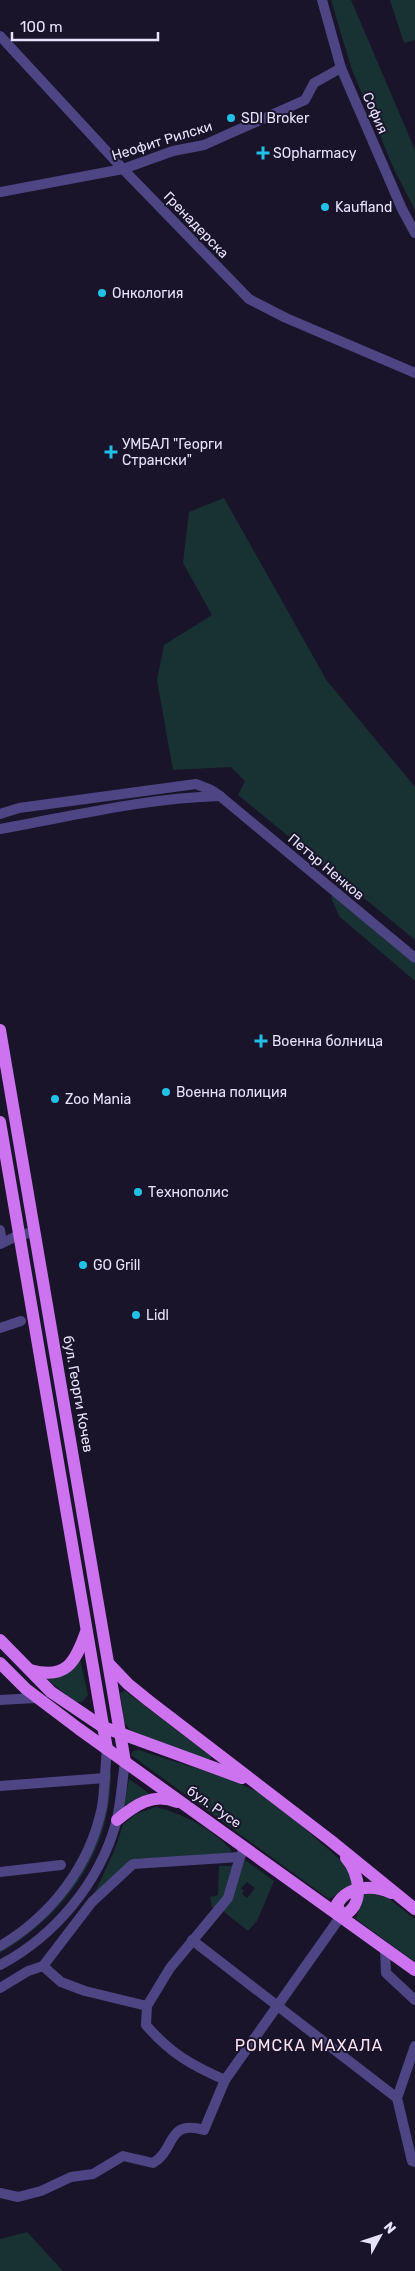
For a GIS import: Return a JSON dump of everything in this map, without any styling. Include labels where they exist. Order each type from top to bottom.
[{"type":"main road","name":"бул. Георги Кочев","points":[[0,1030],[125,1762]]},
{"type":"main road","points":[[0,1122],[2,1144],[107,1749]]},
{"type":"main road","points":[[28,1670],[48,1674],[66,1667],[78,1655],[86,1632]]},
{"type":"main road","name":"бул. Русе","points":[[0,1640],[51,1692],[103,1727],[122,1736],[234,1775],[260,1787]]},
{"type":"main road","name":"бул. Русе","points":[[0,1663],[36,1698],[186,1805],[243,1852],[341,1916],[415,1970]]},
{"type":"main road","name":"бул. Русе","points":[[109,1664],[128,1684],[149,1701],[330,1840],[413,1907]]},
{"type":"main road","points":[[117,1820],[137,1804],[153,1798],[169,1798],[186,1805]]},
{"type":"main road","points":[[330,1840],[353,1866],[358,1888]]},
{"type":"main road","points":[[341,1916],[337,1907],[338,1901],[346,1894],[358,1888],[385,1890],[413,1907]]},
{"type":"street","name":"София","points":[[322,0],[341,68],[402,208],[415,233]]},
{"type":"street","name":"Гренадерска","points":[[0,36],[123,169],[249,299],[286,318],[415,374]]},
{"type":"street","name":"Неофит Рилски","points":[[0,192],[123,169],[173,151],[204,145],[305,100],[314,83],[341,68]]},
{"type":"street","name":"Петър Ненков","points":[[0,814],[19,808],[196,784],[220,796],[415,958]]},
{"type":"street","points":[[0,829],[156,802],[220,796]]},
{"type":"street","points":[[0,1230],[1,1243],[35,1232]]},
{"type":"street","points":[[0,1328],[21,1321]]},
{"type":"street","points":[[0,1700],[36,1698]]},
{"type":"street","points":[[0,1946],[36,1920],[74,1875],[91,1842],[99,1820],[107,1749]]},
{"type":"street","points":[[0,1965],[33,1944],[71,1907],[102,1860],[117,1820],[125,1762]]},
{"type":"street","points":[[0,1786],[105,1778]]},
{"type":"street","points":[[0,1988],[28,1971],[43,1966],[92,1902],[133,1864],[243,1852],[228,1898],[170,1968],[147,2006],[146,2025],[161,2043],[179,2058],[225,2080]]},
{"type":"street","points":[[0,1872],[61,1865]]},
{"type":"street","points":[[0,2193],[18,2197],[41,2191],[71,2177],[93,2174],[122,2156],[153,2163],[159,2160],[172,2138],[180,2130],[190,2126],[204,2130],[225,2080],[341,1916]]},
{"type":"street","points":[[192,1940],[397,2098]]},
{"type":"street","points":[[386,1949],[386,1973],[415,2000]]},
{"type":"street","points":[[43,1966],[61,1982],[85,1991],[147,2006]]},
{"type":"street","points":[[415,2046],[397,2098],[412,2162],[415,2162]]},
{"type":"green space","points":[[331,0],[351,0],[415,150],[415,210],[394,169],[352,70]]},
{"type":"green space","points":[[390,0],[415,0],[415,40],[404,43]]},
{"type":"green space","points":[[224,498],[327,681],[415,787],[415,940],[238,795],[245,781],[231,767],[173,770],[157,680],[164,645],[212,615],[183,563],[189,512]]},
{"type":"green space","points":[[337,892],[415,953],[415,981],[339,916],[331,897]]},
{"type":"green space","points":[[80,1659],[88,1695],[82,1702],[75,1702],[47,1679]]},
{"type":"green space","points":[[125,1691],[211,1756],[211,1759],[207,1760],[130,1730],[124,1722],[120,1693]]},
{"type":"green space","points":[[139,1750],[241,1784],[273,1801],[344,1863],[350,1870],[352,1885],[329,1899],[131,1755],[133,1751]]},
{"type":"green space","points":[[109,1773],[111,1773],[109,1802],[103,1829],[93,1854],[80,1878],[64,1900],[45,1920],[0,1953],[0,1948],[85,1865]]},
{"type":"green space","points":[[129,1779],[150,1794],[139,1797],[124,1806]]},
{"type":"green space","points":[[156,1807],[197,1823],[224,1842],[231,1850],[230,1854],[135,1859],[92,1899],[115,1849],[123,1825],[136,1814]]},
{"type":"green space","points":[[245,1860],[274,1881],[257,1921],[248,1931],[223,1911],[212,1907],[210,1897],[218,1895],[219,1866],[229,1866]],"holes":[[[247,1882],[255,1888],[247,1898],[242,1894],[244,1891],[241,1888]]]},
{"type":"green space","points":[[370,1893],[388,1898],[415,1919],[415,1962],[356,1919],[364,1895]]},
{"type":"green space","points":[[27,2232],[63,2271],[0,2271],[0,2239]]},
{"type":"place","name":"SDI Broker","points":[[231,118]]},
{"type":"place","name":"SOpharmacy","points":[[263,153]]},
{"type":"place","name":"Kaufland","points":[[325,207]]},
{"type":"place","name":"Онкология","points":[[102,293]]},
{"type":"place","name":"УМБАЛ \"Георги Странски\"","points":[[111,452]]},
{"type":"place","name":"Военна болница","points":[[261,1041]]},
{"type":"place","name":"Военна полиция","points":[[166,1092]]},
{"type":"place","name":"Zoo Mania","points":[[55,1099]]},
{"type":"place","name":"Технополис","points":[[138,1192]]},
{"type":"place","name":"GO Grill","points":[[83,1265]]},
{"type":"place","name":"Lidl","points":[[136,1315]]},
{"type":"district","name":"РОМСКА МАХАЛА","points":[[309,2045]]}]
